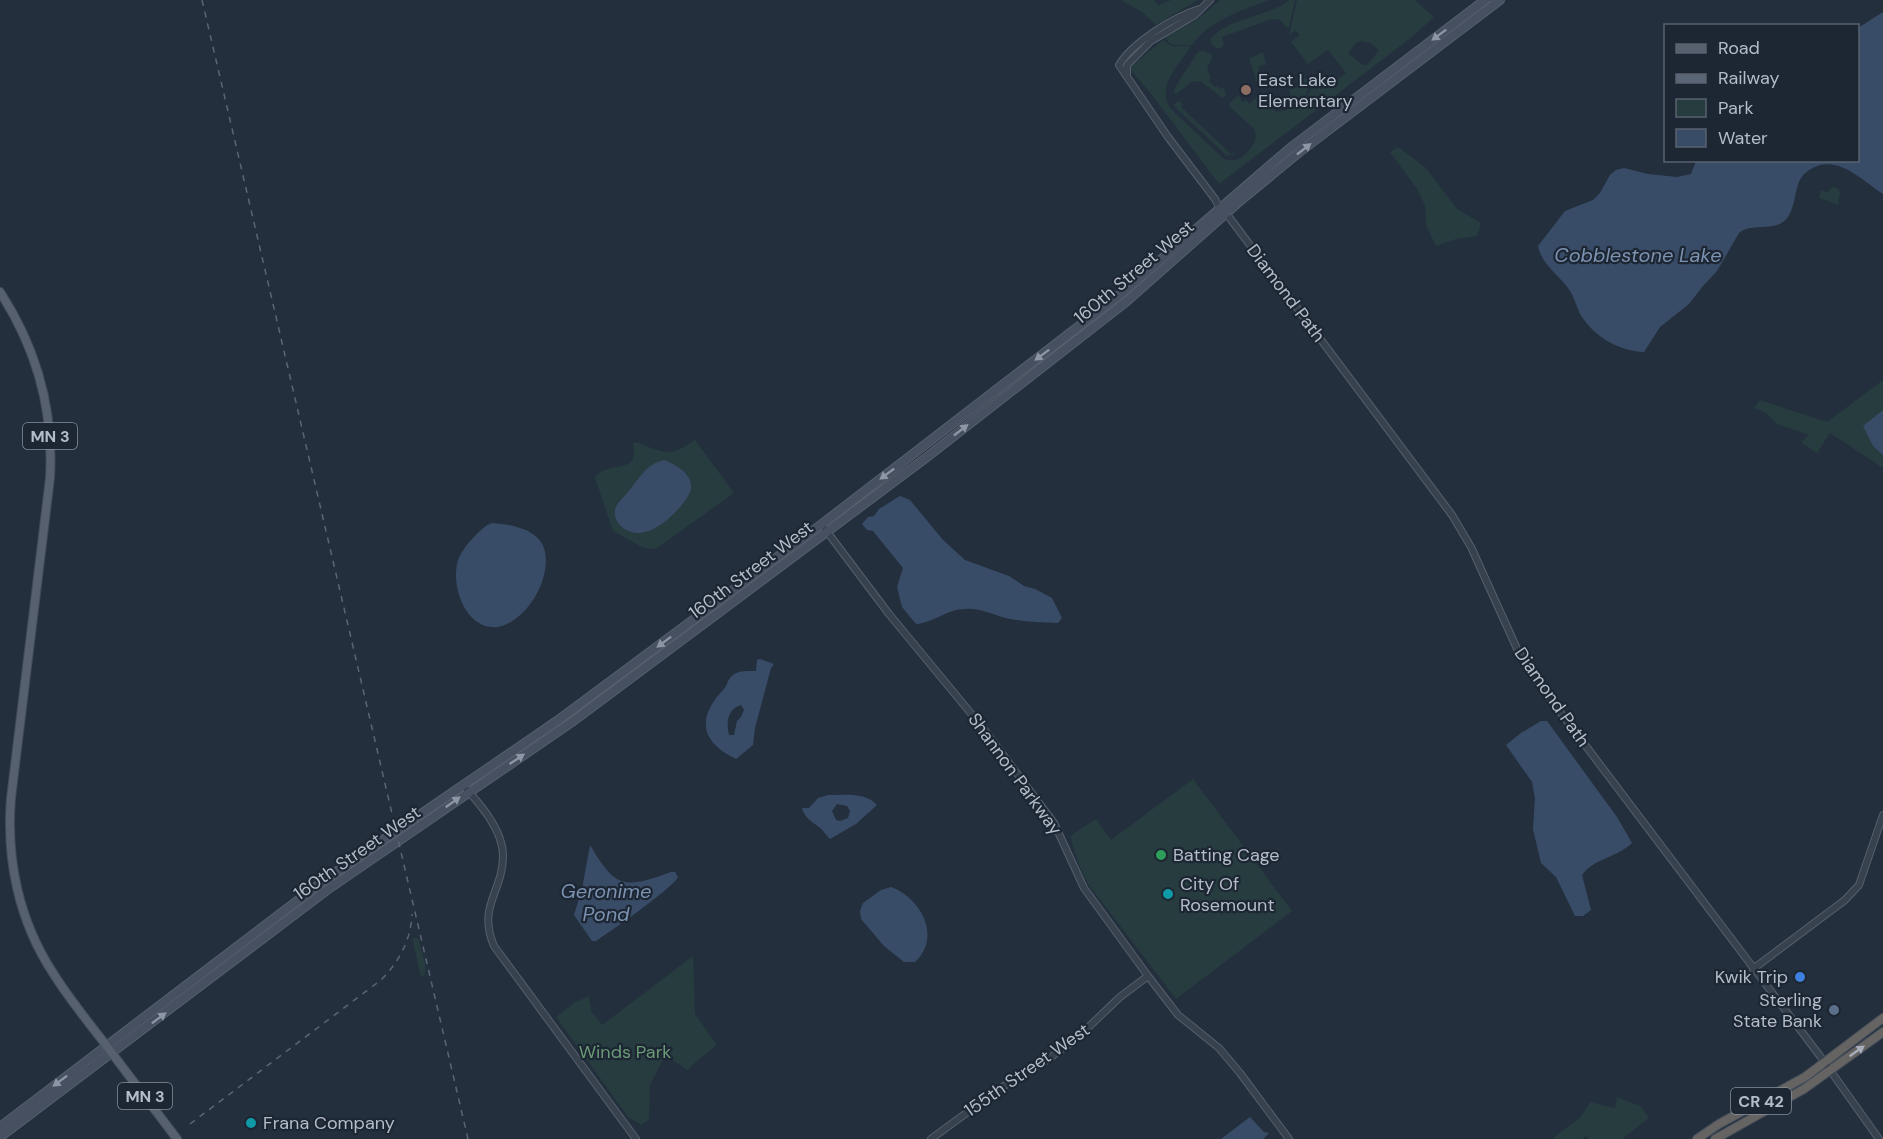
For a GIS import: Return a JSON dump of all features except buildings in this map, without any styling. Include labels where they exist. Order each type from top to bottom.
[{"type":"highway","name":"CR 42","points":[[1715,1139],[1804,1089],[1883,1018]]},
{"type":"highway","name":"CR 42","points":[[1697,1139],[1719,1124],[1827,1066],[1883,1032]]},
{"type":"main road","name":"160th Street West","points":[[466,788],[822,524],[1122,292],[1275,161],[1485,0]]},
{"type":"main road","name":"160th Street West","points":[[0,1137],[326,879],[572,722],[827,532],[1127,301],[1226,213],[1325,132],[1500,0]]},
{"type":"main road","points":[[1226,213],[1227,207],[1266,173],[1275,161]]},
{"type":"main road","points":[[1168,265],[1175,254],[1219,213],[1219,207]]},
{"type":"main road","name":"MN 3","points":[[0,292],[16,318],[36,362],[48,410],[51,445],[50,478],[11,798],[9,827],[11,855],[21,902],[36,942],[63,988],[177,1139]]},
{"type":"main road","points":[[1073,343],[1072,338],[1113,304],[1122,292]]},
{"type":"main road","name":"160th Street West","points":[[0,1127],[109,1049]]},
{"type":"street","points":[[1210,0],[1195,15],[1158,36],[1138,52],[1126,66],[1128,77],[1219,207]]},
{"type":"street","name":"Diamond Path","points":[[1226,213],[1452,515],[1471,547],[1509,632],[1531,673],[1827,1066],[1879,1139]]},
{"type":"street","name":"Shannon Parkway","points":[[822,524],[889,614],[977,719],[1048,815],[1060,834],[1084,888],[1148,976],[1178,1015],[1224,1055],[1289,1139]]},
{"type":"street","points":[[466,788],[495,828],[502,849],[502,870],[490,903],[488,917],[489,935],[494,946],[636,1139]]},
{"type":"street","points":[[1753,969],[1845,900],[1856,889],[1883,814]]},
{"type":"street","name":"155th Street West","points":[[931,1139],[999,1089],[1075,1040],[1120,997],[1148,976]]},
{"type":"green space","points":[[1121,0],[1154,0],[1158,5],[1171,0],[1198,0],[1156,25],[1142,12]]},
{"type":"green space","points":[[1220,0],[1269,0],[1237,12],[1217,23],[1207,29],[1192,45],[1174,45],[1168,42],[1166,37],[1198,19]]},
{"type":"green space","points":[[1289,0],[1295,0],[1289,27],[1286,27],[1280,20],[1272,19],[1222,37],[1224,45],[1221,48],[1212,45],[1210,40],[1227,26],[1281,6]]},
{"type":"green space","points":[[1297,0],[1415,0],[1434,17],[1412,37],[1219,184],[1129,68],[1163,40],[1172,46],[1191,46],[1170,77],[1166,94],[1167,102],[1172,110],[1224,159],[1235,160],[1248,151],[1256,136],[1254,129],[1230,107],[1229,104],[1238,95],[1243,102],[1246,100],[1249,104],[1264,91],[1272,109],[1281,111],[1300,102],[1311,89],[1326,88],[1346,73],[1328,50],[1308,64],[1291,42],[1299,35],[1296,30],[1289,35]],"holes":[[[1361,41],[1370,43],[1379,50],[1367,65],[1363,65],[1348,53],[1356,43]]]},
{"type":"green space","points":[[1490,0],[1495,0],[1365,99],[1362,96]]},
{"type":"green space","points":[[1202,50],[1212,55],[1207,69],[1211,78],[1209,81],[1215,87],[1224,88],[1226,95],[1223,98],[1200,81],[1192,82],[1176,94],[1174,92],[1197,53]]},
{"type":"green space","points":[[1263,52],[1266,65],[1258,66],[1260,80],[1255,82],[1249,59]]},
{"type":"green space","points":[[1298,78],[1308,79],[1308,90],[1302,99],[1289,106],[1284,99],[1291,96],[1289,90],[1297,87]]},
{"type":"green space","points":[[1178,101],[1183,104],[1181,107],[1231,154],[1235,152],[1234,154],[1227,156],[1175,107],[1174,104]]},
{"type":"green space","points":[[1398,147],[1425,167],[1457,209],[1481,223],[1477,236],[1456,239],[1436,246],[1426,225],[1425,205],[1417,189],[1390,152]]},
{"type":"green space","points":[[1832,187],[1837,188],[1840,192],[1838,205],[1819,198],[1821,190],[1827,193]]},
{"type":"green space","points":[[1883,380],[1883,468],[1830,433],[1817,453],[1801,442],[1809,435],[1777,424],[1766,413],[1754,408],[1760,400],[1827,422]]},
{"type":"green space","points":[[695,440],[734,493],[657,548],[649,549],[640,546],[613,531],[595,478],[600,472],[632,461],[635,442],[656,450],[672,452]]},
{"type":"green space","points":[[1193,779],[1292,911],[1176,999],[1088,884],[1070,836],[1096,819],[1111,840]]},
{"type":"green space","points":[[412,938],[418,938],[425,963],[425,974],[421,977]]},
{"type":"green space","name":"Winds Park","points":[[693,956],[695,1014],[717,1045],[688,1070],[665,1056],[650,1085],[649,1120],[641,1125],[628,1117],[556,1017],[574,1003],[589,996],[591,1011],[602,1025]]},
{"type":"green space","points":[[1617,1097],[1640,1106],[1649,1118],[1622,1139],[1589,1139],[1586,1136],[1582,1139],[1555,1139],[1554,1137],[1580,1118],[1590,1102],[1615,1108]]},
{"type":"water","name":"Cobblestone Lake","points":[[1883,12],[1883,194],[1839,166],[1819,165],[1809,170],[1800,180],[1793,207],[1786,219],[1778,225],[1749,228],[1739,233],[1717,271],[1689,304],[1660,327],[1644,352],[1626,349],[1601,337],[1582,317],[1570,291],[1547,265],[1538,246],[1565,211],[1593,200],[1600,193],[1610,175],[1624,168],[1648,174],[1677,177],[1691,174],[1696,162],[1859,162],[1859,27]]},
{"type":"water","points":[[1883,410],[1883,455],[1873,446],[1863,426]]},
{"type":"water","points":[[664,460],[680,468],[688,476],[691,486],[688,496],[675,513],[656,528],[641,533],[626,530],[616,520],[617,505],[639,477],[652,465]]},
{"type":"water","points":[[900,496],[910,500],[943,540],[965,560],[1009,576],[1024,586],[1052,598],[1062,618],[1058,623],[1030,622],[965,609],[952,611],[916,624],[902,607],[897,587],[903,568],[873,531],[867,530],[862,524],[868,517],[874,516],[879,509]]},
{"type":"water","points":[[492,523],[529,531],[543,545],[546,555],[542,582],[529,605],[519,616],[505,625],[492,627],[481,624],[471,617],[458,593],[456,578],[457,564],[464,549],[480,531]]},
{"type":"water","points":[[757,660],[774,664],[755,728],[753,745],[736,759],[715,745],[706,729],[706,720],[714,701],[732,675],[738,672],[756,671]],"holes":[[[741,705],[744,710],[737,721],[734,735],[729,735],[730,713]]]},
{"type":"water","points":[[1541,721],[1547,721],[1617,817],[1632,843],[1620,852],[1592,865],[1582,875],[1591,910],[1583,916],[1575,916],[1556,877],[1541,863],[1533,829],[1535,798],[1532,782],[1506,745]]},
{"type":"water","points":[[828,795],[854,795],[867,798],[877,805],[856,824],[830,839],[806,817],[802,808],[809,808],[818,798]],"holes":[[[837,804],[847,806],[850,811],[848,818],[836,820],[832,811]]]},
{"type":"water","name":"Geronime Pond","points":[[590,845],[607,870],[623,881],[632,883],[671,872],[675,872],[678,877],[654,899],[596,941],[592,941],[574,915],[582,889]]},
{"type":"water","points":[[891,887],[902,892],[911,900],[924,919],[927,941],[923,952],[915,962],[904,962],[884,946],[861,919],[860,911],[863,903],[881,890]]},
{"type":"water","points":[[1250,1117],[1264,1132],[1269,1133],[1263,1139],[1221,1139]]},
{"type":"railway","points":[[202,0],[468,1139]]},
{"type":"railway","points":[[190,1124],[381,980],[403,950],[412,914]]},
{"type":"place","name":"East Lake Elementary","points":[[1246,90]]},
{"type":"place","name":"Batting Cage","points":[[1161,855]]},
{"type":"place","name":"City Of Rosemount","points":[[1168,894]]},
{"type":"place","name":"Kwik Trip","points":[[1800,977]]},
{"type":"place","name":"Sterling State Bank","points":[[1834,1010]]},
{"type":"place","name":"Frana Company","points":[[251,1123]]}]
